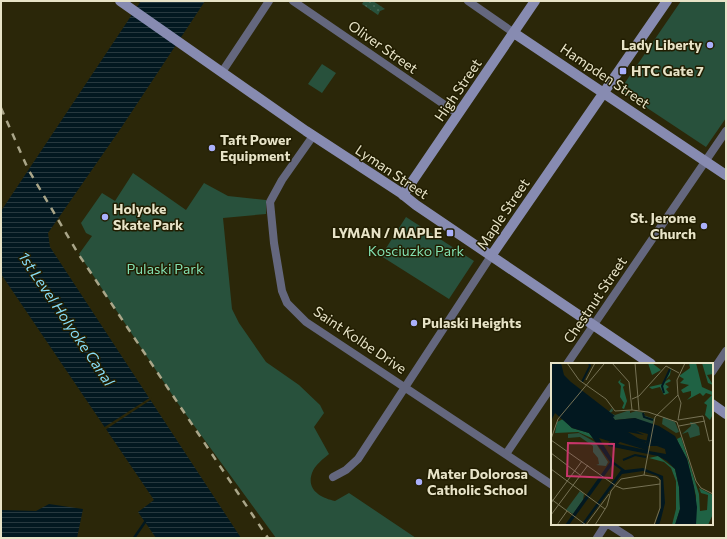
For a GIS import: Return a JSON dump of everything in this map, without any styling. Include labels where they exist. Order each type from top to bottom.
[{"type":"main road","name":"High Street","points":[[403,195],[535,1]]},
{"type":"main road","name":"Maple Street","points":[[491,256],[667,1]]},
{"type":"main road","name":"Lyman Street","points":[[127,4],[180,44],[312,136],[403,195],[650,363]]},
{"type":"main road","name":"Hampden Street","points":[[514,33],[726,175]]},
{"type":"main road","points":[[713,405],[726,414]]},
{"type":"street","points":[[222,72],[269,1]]},
{"type":"street","name":"Oliver Street","points":[[293,1],[458,114]]},
{"type":"street","name":"Hampden Street","points":[[468,1],[514,33]]},
{"type":"street","name":"Chestnut Street","points":[[568,363],[726,131]]},
{"type":"street","name":"Saint Kolbe Drive","points":[[312,136],[273,194],[270,202],[274,243],[282,291],[287,303],[306,322],[405,386],[551,484]]},
{"type":"street","name":"Maple Street","points":[[333,477],[346,470],[358,459],[491,256]]},
{"type":"street","points":[[713,370],[726,351]]},
{"type":"street","points":[[506,454],[551,387]]},
{"type":"street","points":[[597,538],[606,525]]},
{"type":"street","points":[[609,525],[630,538]]},
{"type":"green space","points":[[364,1],[373,1],[385,9],[380,11],[378,15],[362,4]]},
{"type":"green space","points":[[681,1],[726,1],[726,118],[706,147],[620,90]]},
{"type":"green space","points":[[322,64],[336,73],[322,93],[308,84]]},
{"type":"green space","name":"Pulaski Park","points":[[133,173],[186,210],[204,183],[228,196],[266,200],[266,214],[223,218],[232,309],[239,323],[266,362],[299,385],[320,405],[324,413],[314,427],[329,454],[319,462],[313,470],[311,484],[313,489],[325,498],[335,501],[349,493],[416,538],[276,538],[179,405],[79,254],[92,236],[86,233],[81,223],[102,193],[115,201]]},
{"type":"green space","name":"Kosciuzko Park","points":[[406,217],[474,261],[449,299],[381,256]]},
{"type":"water","name":"1st Level Holyoke Canal","points":[[141,1],[205,1],[121,128],[48,233],[50,247],[241,538],[156,538],[138,512],[154,500],[1,274],[1,211]]},
{"type":"water","points":[[49,504],[83,509],[77,538],[1,538],[1,510],[36,511]]},
{"type":"pier","points":[[151,397],[152,399],[105,430],[103,428]]},
{"type":"waterway","points":[[134,538],[145,522]]},
{"type":"railway","points":[[1,108],[28,169],[79,255],[268,538]]},
{"type":"place","name":"Lady Liberty","points":[[710,45]]},
{"type":"place","name":"HTC Gate 7","points":[[623,71]]},
{"type":"place","name":"Taft Power Equipment","points":[[212,148]]},
{"type":"place","name":"Holyoke Skate Park","points":[[105,217]]},
{"type":"place","name":"St. Jerome Church","points":[[704,226]]},
{"type":"place","name":"LYMAN / MAPLE","points":[[450,233]]},
{"type":"place","name":"Pulaski Heights","points":[[414,323]]},
{"type":"place","name":"Mater Dolorosa Catholic School","points":[[419,482]]}]
